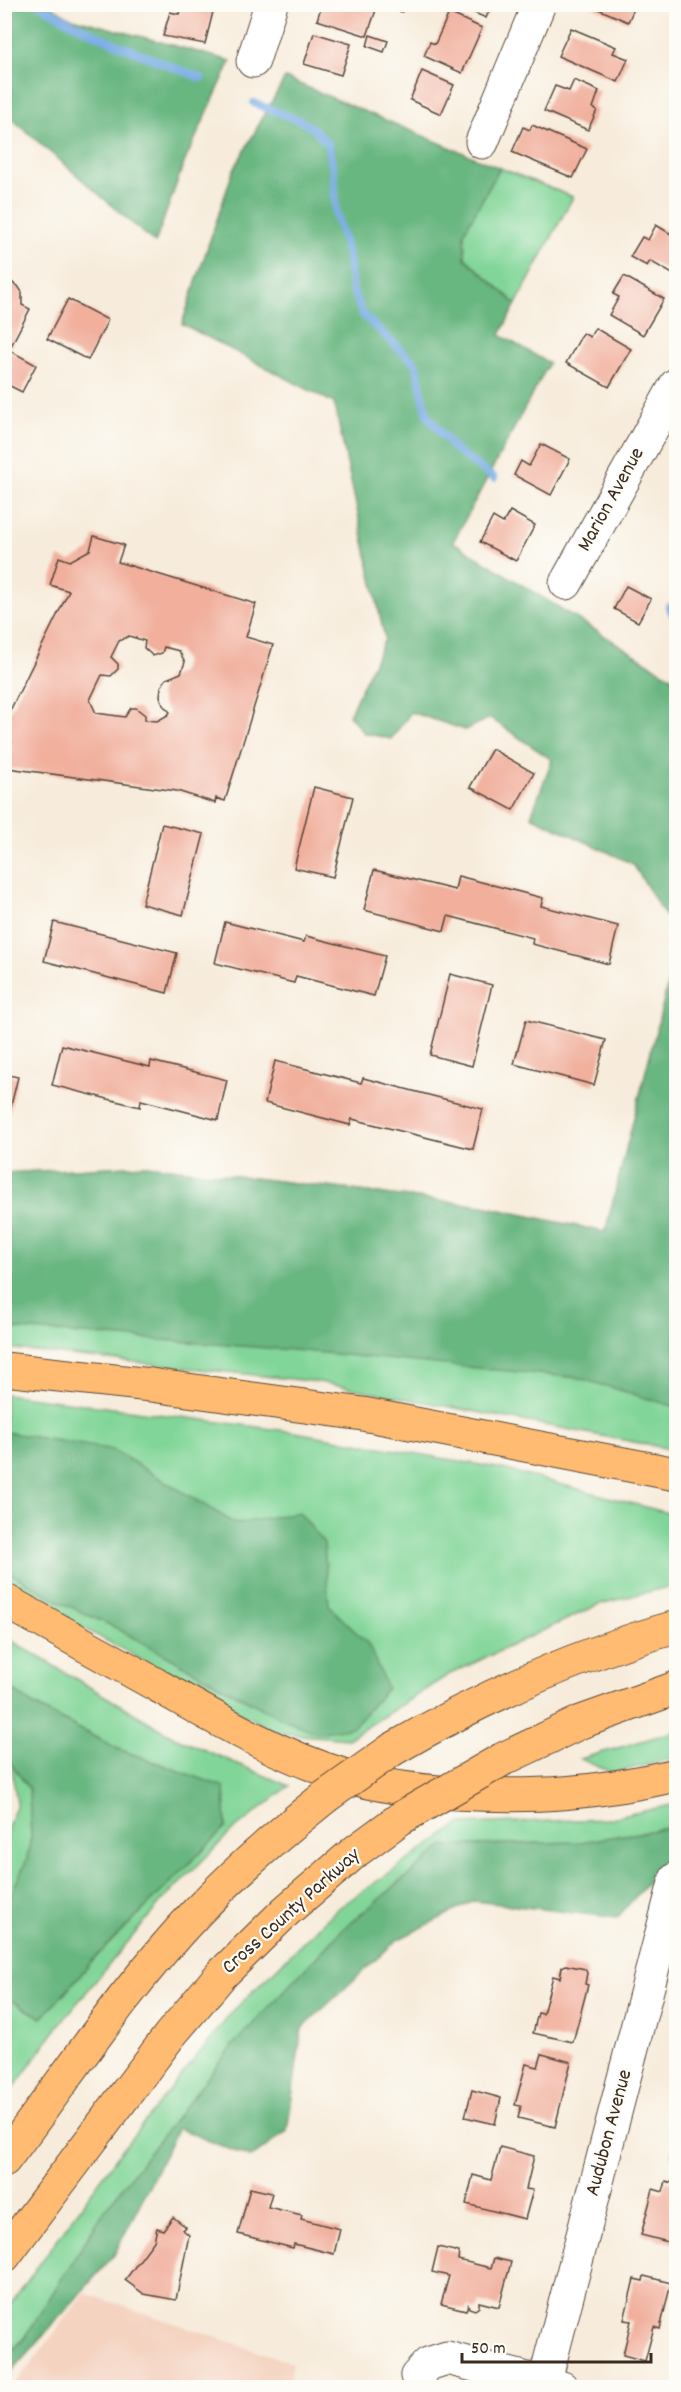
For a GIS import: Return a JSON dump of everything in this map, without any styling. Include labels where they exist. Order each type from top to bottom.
[{"type":"highway","points":[[4,1369],[151,1384],[363,1414],[676,1474]]},
{"type":"highway","points":[[4,1600],[222,1722],[303,1760],[343,1775],[382,1785],[426,1791],[529,1796],[595,1791],[676,1775]]},
{"type":"highway","points":[[4,2160],[134,1987],[195,1914],[266,1846],[325,1797],[393,1749],[449,1717],[523,1682],[604,1649],[676,1627]]},
{"type":"highway","name":"Cross County Parkway","points":[[4,2256],[170,2035],[221,1975],[251,1943],[356,1851],[401,1818],[503,1760],[581,1722],[676,1688]]},
{"type":"street","points":[[253,60],[271,4]]},
{"type":"street","points":[[482,142],[539,4]]},
{"type":"street","name":"Marion Avenue","points":[[566,583],[676,386]]},
{"type":"street","name":"Audubon Avenue","points":[[550,2386],[676,1879]]},
{"type":"street","points":[[421,2388],[417,2376],[428,2364],[447,2358],[550,2386]]},
{"type":"shaded area","points":[[85,2293],[293,2363],[289,2380],[306,2387],[13,2387]]},
{"type":"green space","points":[[4,5],[50,5],[69,17],[231,61],[184,163],[155,243],[5,113]]},
{"type":"green space","points":[[285,78],[500,168],[464,232],[465,258],[516,304],[500,335],[549,363],[453,542],[676,680],[676,933],[633,864],[531,816],[552,760],[490,718],[465,730],[411,712],[391,739],[364,733],[349,715],[385,639],[334,403],[182,324],[233,171]]},
{"type":"green space","points":[[500,168],[573,197],[516,304],[465,258],[464,232]]},
{"type":"green space","points":[[676,952],[676,1407],[579,1378],[294,1350],[5,1328],[5,1173],[146,1165],[482,1206],[605,1232]]},
{"type":"green space","points":[[146,1165],[482,1206],[676,1248],[676,1450],[319,1382],[5,1348],[5,1173]]},
{"type":"green space","points":[[5,1394],[295,1432],[503,1469],[676,1515],[676,1585],[600,1604],[448,1675],[348,1739],[278,1733],[5,1586]]},
{"type":"green space","points":[[5,1432],[113,1450],[236,1524],[299,1512],[324,1543],[329,1606],[368,1644],[387,1688],[353,1727],[317,1733],[272,1714],[114,1627],[56,1600],[5,1570]]},
{"type":"green space","points":[[5,1637],[174,1737],[289,1786],[231,1832],[161,1902],[59,2025],[5,2100],[5,1997],[42,2018],[96,1957],[226,1827],[224,1787],[118,1749],[32,1704],[5,1684]]},
{"type":"green space","points":[[5,1684],[32,1704],[118,1749],[224,1787],[226,1827],[96,1957],[42,2018],[5,1997],[5,1908],[27,1859],[31,1838],[29,1789],[5,1755]]},
{"type":"green space","points":[[676,1731],[676,1758],[613,1773],[580,1759]]},
{"type":"green space","points":[[11,1763],[29,1789],[31,1838],[27,1859],[5,1908],[5,1834],[17,1804]]},
{"type":"green space","points":[[676,1804],[676,1827],[580,1842],[444,1846],[343,1929],[232,2046],[23,2339],[5,2358],[5,2312],[121,2151],[233,2011],[337,1909],[460,1824],[607,1819]]},
{"type":"green space","points":[[676,1827],[676,1850],[617,1918],[474,1901],[397,1940],[302,2028],[287,2131],[251,2158],[178,2128],[114,2255],[5,2379],[5,2358],[24,2339],[106,2208],[232,2046],[343,1929],[444,1846],[580,1842]]},
{"type":"building","points":[[182,4],[215,4],[205,44],[163,36],[170,12],[179,14]]},
{"type":"building","points":[[322,4],[366,4],[365,7],[376,10],[367,36],[317,20]]},
{"type":"building","points":[[379,4],[405,4],[402,12]]},
{"type":"building","points":[[454,4],[492,4],[486,18]]},
{"type":"building","points":[[587,4],[636,4],[628,22]]},
{"type":"building","points":[[449,13],[482,28],[462,73],[424,56],[430,42],[435,44]]},
{"type":"building","points":[[571,28],[616,47],[613,53],[628,59],[618,82],[558,56]]},
{"type":"building","points":[[314,33],[351,44],[341,75],[304,64]]},
{"type":"building","points":[[370,35],[388,41],[384,52],[367,46]]},
{"type":"building","points":[[422,71],[454,85],[441,114],[410,100]]},
{"type":"building","points":[[574,80],[599,91],[593,108],[597,110],[588,130],[544,111],[555,86],[569,91]]},
{"type":"building","points":[[532,125],[587,149],[573,178],[512,152],[523,127],[530,130]]},
{"type":"building","points":[[656,225],[676,237],[676,276],[650,261],[647,266],[630,257],[642,237],[648,240]]},
{"type":"building","points":[[624,276],[664,299],[643,335],[609,315],[619,297],[613,294]]},
{"type":"building","points":[[4,281],[18,286],[22,292],[22,305],[30,309],[9,350],[36,365],[22,392],[4,383]]},
{"type":"building","points":[[68,299],[108,320],[88,360],[47,339]]},
{"type":"building","points":[[595,328],[631,349],[609,387],[566,363],[583,333],[590,337]]},
{"type":"building","points":[[541,444],[570,459],[551,495],[514,475],[521,461],[529,466]]},
{"type":"building","points":[[510,511],[535,525],[516,561],[480,542],[493,517],[503,523]]},
{"type":"building","points":[[94,536],[124,545],[118,562],[256,604],[246,637],[273,645],[225,801],[216,798],[215,803],[177,791],[8,768],[12,742],[4,738],[4,723],[69,591],[50,585],[59,557],[70,561],[90,550]],"holes":[[[129,636],[145,641],[144,648],[153,656],[162,653],[164,647],[179,651],[185,662],[181,673],[166,679],[161,687],[160,696],[163,705],[170,712],[168,715],[157,721],[145,720],[145,715],[136,708],[131,708],[125,717],[96,713],[90,700],[102,675],[111,676],[118,669],[118,664],[111,657],[119,641]]]},
{"type":"building","points":[[626,586],[651,599],[638,622],[614,609]]},
{"type":"building","points":[[492,749],[534,773],[513,810],[470,787]]},
{"type":"building","points":[[314,787],[353,797],[333,877],[294,868]]},
{"type":"building","points":[[162,824],[204,834],[183,915],[142,904]]},
{"type":"building","points":[[374,870],[455,890],[458,876],[543,898],[541,906],[618,926],[609,964],[532,944],[533,938],[448,916],[444,931],[364,910]]},
{"type":"building","points":[[54,922],[177,953],[167,993],[44,961]]},
{"type":"building","points":[[225,922],[304,942],[306,936],[385,956],[374,996],[296,976],[294,983],[215,963]]},
{"type":"building","points":[[450,974],[492,985],[472,1066],[430,1055]]},
{"type":"building","points":[[526,1020],[606,1040],[594,1085],[514,1064]]},
{"type":"building","points":[[62,1045],[150,1067],[151,1061],[227,1080],[218,1120],[141,1100],[140,1107],[52,1085]]},
{"type":"building","points":[[275,1061],[361,1083],[363,1078],[483,1109],[473,1149],[352,1119],[350,1125],[265,1103]]},
{"type":"building","points":[[4,1074],[18,1077],[8,1118],[4,1117]]},
{"type":"building","points":[[566,1965],[585,1969],[587,1973],[585,1984],[588,1985],[573,2042],[533,2033],[538,2013],[543,2014],[553,1976],[560,1978],[562,1967]]},
{"type":"building","points":[[542,2054],[571,2062],[555,2127],[518,2118],[521,2106],[515,2105],[526,2064],[538,2067]]},
{"type":"building","points":[[472,2090],[501,2098],[495,2124],[465,2117]]},
{"type":"building","points":[[676,2133],[676,2157],[670,2155]]},
{"type":"building","points":[[500,2147],[534,2156],[526,2189],[533,2190],[525,2219],[466,2204],[473,2175],[491,2180]]},
{"type":"building","points":[[666,2181],[676,2184],[676,2244],[641,2235],[653,2189],[663,2192]]},
{"type":"building","points":[[250,2188],[272,2193],[268,2207],[302,2215],[301,2219],[340,2229],[334,2254],[294,2244],[293,2248],[238,2234]]},
{"type":"building","points":[[173,2217],[186,2227],[183,2230],[189,2235],[176,2300],[144,2294],[125,2280],[154,2241],[157,2228],[163,2230]]},
{"type":"building","points":[[438,2247],[459,2252],[458,2260],[491,2268],[494,2258],[511,2262],[499,2307],[479,2302],[479,2307],[475,2310],[469,2308],[468,2305],[466,2310],[441,2304],[449,2276],[432,2272]]},
{"type":"building","points":[[644,2276],[671,2283],[660,2329],[654,2327],[645,2361],[623,2355],[631,2321],[624,2320],[634,2279],[643,2281]]},
{"type":"waterway","points":[[39,4],[98,36],[201,78]]},
{"type":"waterway","points":[[254,103],[299,120],[314,129],[328,144],[334,173],[336,215],[348,255],[353,291],[363,315],[416,364],[427,415],[455,450],[494,478]]},
{"type":"waterway","points":[[669,607],[676,619]]}]
